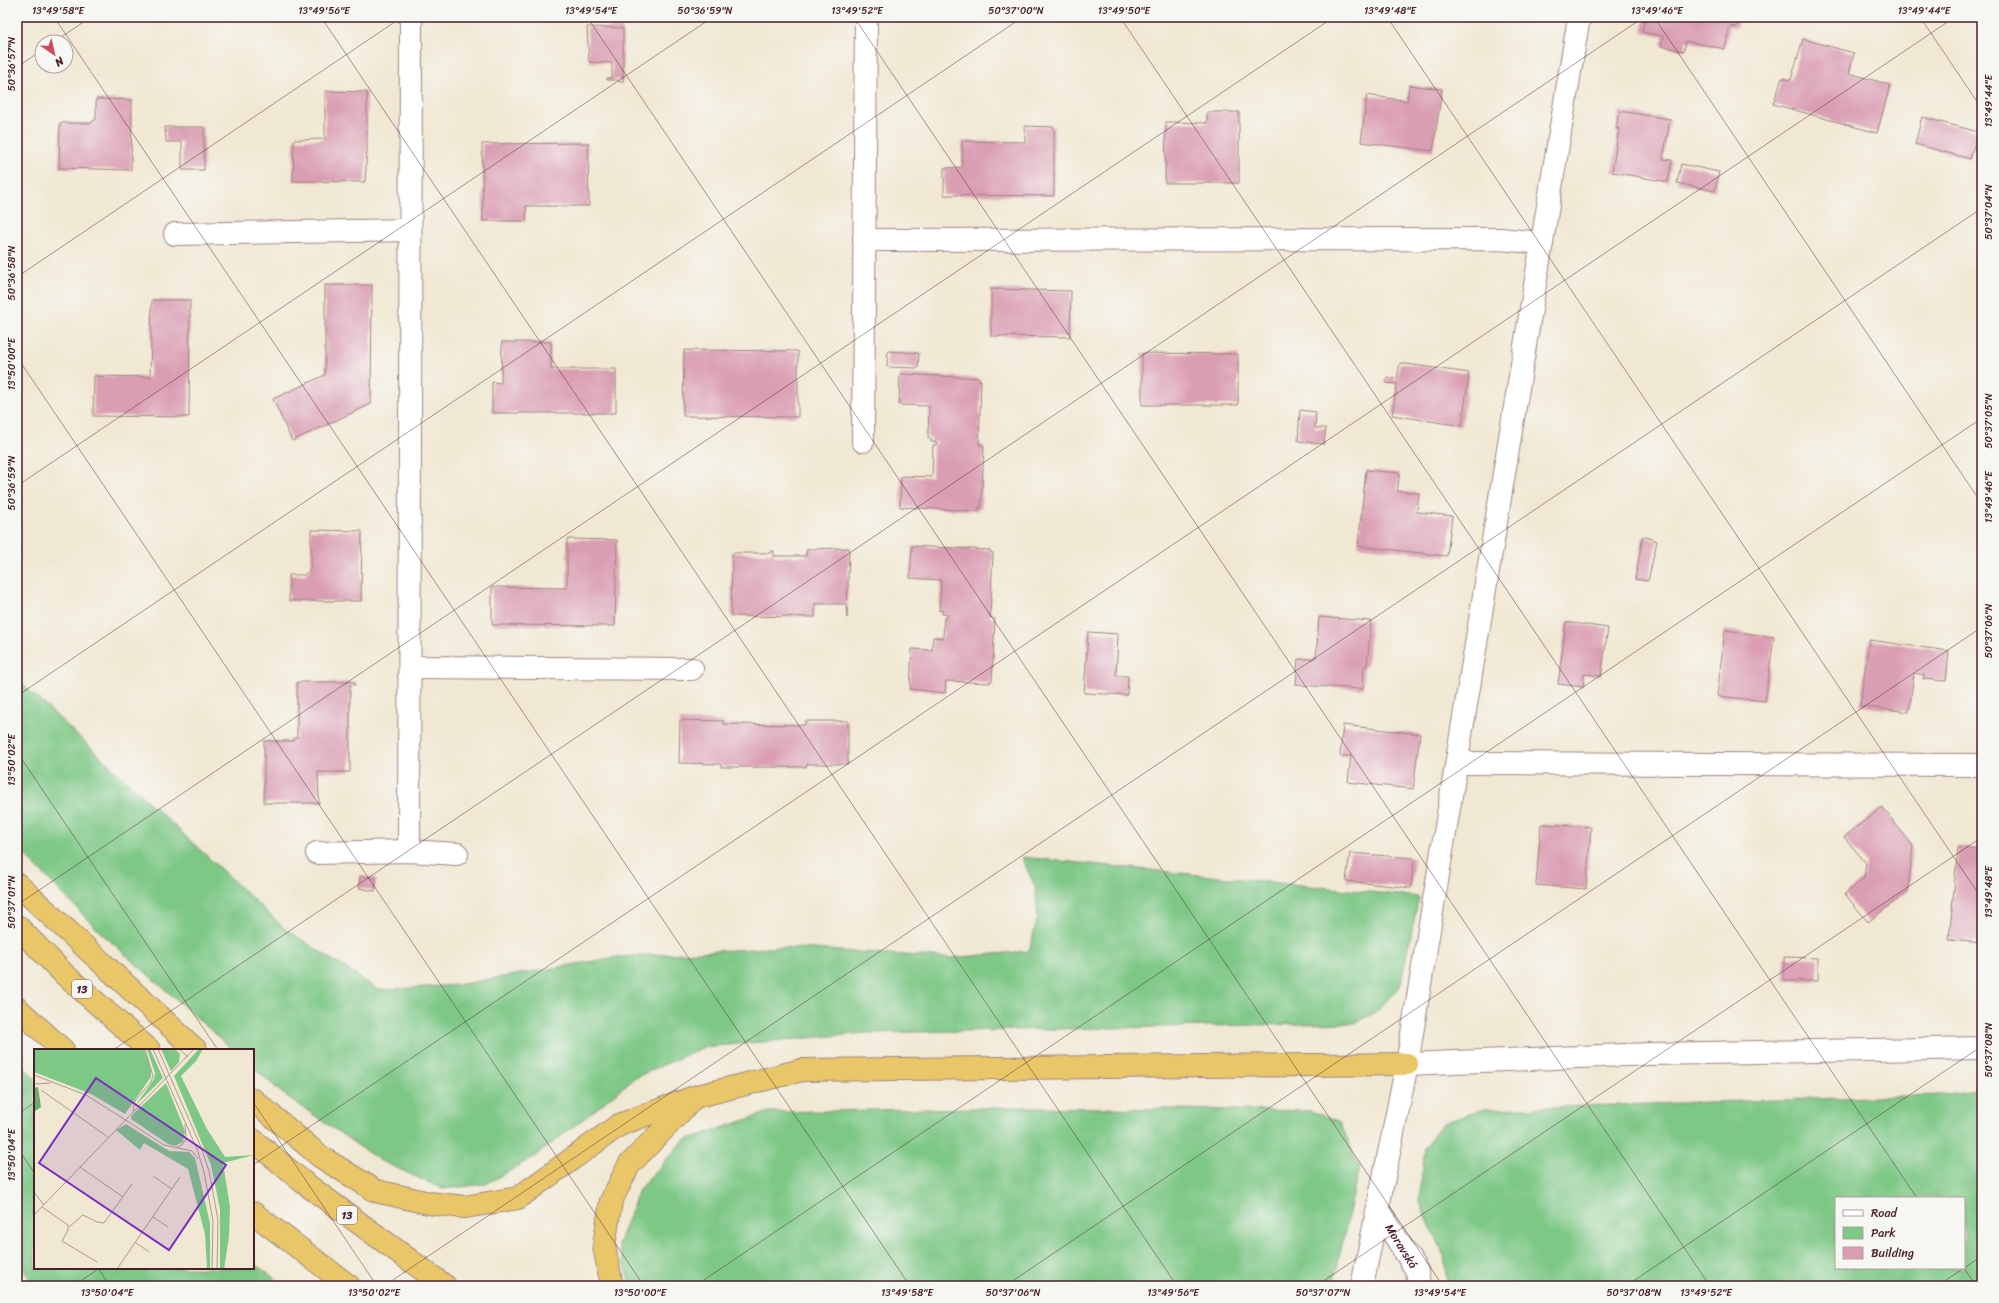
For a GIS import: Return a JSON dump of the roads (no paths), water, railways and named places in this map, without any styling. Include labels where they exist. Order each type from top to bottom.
[{"type":"highway","points":[[17,884],[195,1049]]},
{"type":"highway","name":"13","points":[[17,926],[64,974],[148,1049]]},
{"type":"highway","points":[[17,1008],[62,1049]]},
{"type":"highway","points":[[254,1101],[321,1156],[376,1191],[429,1203],[465,1207],[518,1198],[619,1126],[694,1097],[802,1070],[1407,1064]]},
{"type":"highway","points":[[612,1286],[604,1246],[611,1200],[629,1165],[694,1097]]},
{"type":"highway","name":"13","points":[[254,1141],[303,1182],[445,1286]]},
{"type":"highway","points":[[254,1214],[349,1286]]},
{"type":"street","points":[[409,851],[411,17]]},
{"type":"street","points":[[863,441],[866,17]]},
{"type":"street","points":[[1362,1286],[1407,1064],[1458,763],[1579,17]]},
{"type":"street","points":[[175,234],[410,230]]},
{"type":"street","points":[[864,240],[1500,239],[1542,243]]},
{"type":"street","points":[[410,667],[692,669]]},
{"type":"street","points":[[1458,763],[1982,765]]},
{"type":"street","points":[[316,853],[409,851],[457,854]]},
{"type":"street","points":[[1407,1064],[1650,1054],[1982,1048]]},
{"type":"street","name":"Moravská","points":[[1378,1209],[1416,1271],[1418,1286]]}]
